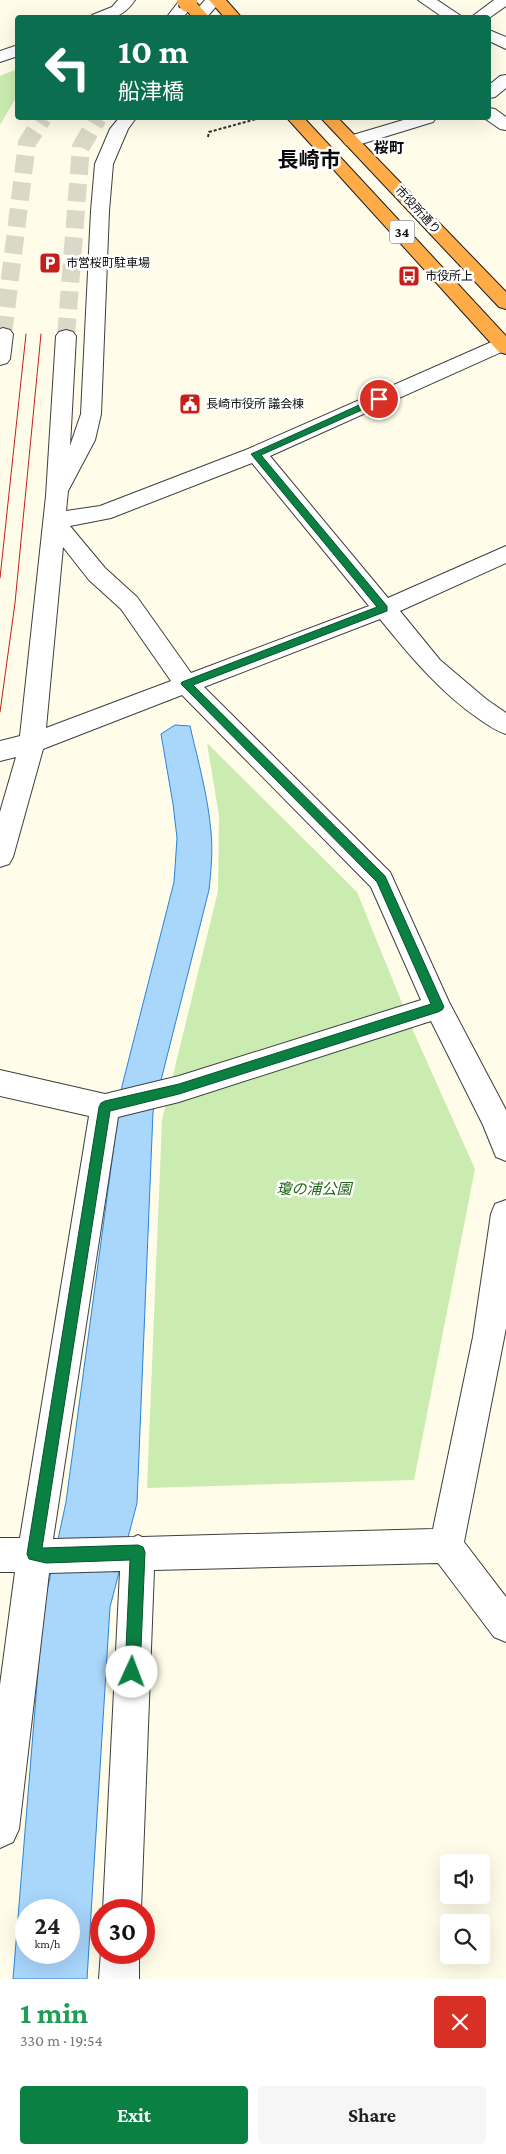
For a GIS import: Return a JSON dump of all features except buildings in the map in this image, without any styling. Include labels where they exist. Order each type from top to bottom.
[{"type":"highway","points":[[216,0],[231,15]]},
{"type":"highway","name":"市役所通り","points":[[298,120],[504,346]]},
{"type":"highway","name":"市役所通り","points":[[331,120],[506,302]]},
{"type":"street","points":[[106,15],[118,10],[127,0]]},
{"type":"street","points":[[130,15],[143,0]]},
{"type":"street","points":[[180,15],[216,0]]},
{"type":"street","points":[[426,0],[451,15]]},
{"type":"street","points":[[482,15],[505,0]]},
{"type":"street","points":[[491,37],[506,44]]},
{"type":"street","points":[[0,57],[15,51]]},
{"type":"street","points":[[491,91],[506,80]]},
{"type":"street","points":[[491,114],[506,125]]},
{"type":"street","points":[[57,496],[84,440],[91,414],[100,211],[104,164],[119,129],[126,120]]},
{"type":"street","points":[[352,140],[420,120]]},
{"type":"street","points":[[0,359],[3,334]]},
{"type":"street","points":[[0,856],[32,743],[57,496],[66,336]]},
{"type":"street","points":[[54,521],[103,513],[256,454],[504,346]]},
{"type":"street","points":[[256,454],[432,666],[477,705],[506,725]]},
{"type":"street","points":[[54,521],[97,574],[129,603],[186,684],[381,880],[438,1007],[503,1131]]},
{"type":"street","points":[[0,751],[32,743],[384,608],[506,554]]},
{"type":"street","points":[[0,1083],[105,1107],[179,1089],[438,1007]]},
{"type":"street","points":[[0,1829],[105,1107]]},
{"type":"street","points":[[506,1214],[489,1337],[446,1546],[506,1625]]},
{"type":"street","points":[[0,1555],[446,1546]]},
{"type":"street","points":[[122,1899],[135,1552]]},
{"type":"street","points":[[119,1979],[120,1964]]},
{"type":"path","points":[[208,137],[209,132],[253,120]]},
{"type":"green space","points":[[15,70],[15,99],[0,125],[0,76]]},
{"type":"green space","name":"瓊の浦公園","points":[[207,743],[357,892],[415,1035],[475,1169],[414,1480],[147,1488],[162,1120],[218,891],[219,816]]},
{"type":"water","points":[[175,725],[190,726],[208,805],[212,839],[212,861],[209,890],[153,1112],[137,1503],[110,1607],[92,1899],[90,1899],[87,1979],[13,1979],[15,1954],[15,1964],[80,1964],[80,1899],[20,1899],[43,1610],[66,1502],[122,1086],[174,882],[177,838],[161,734]]},
{"type":"tunnel","points":[[3,334],[27,143],[42,120]]},
{"type":"tunnel","points":[[66,336],[81,147],[97,120]]},
{"type":"tram line","points":[[0,578],[26,334]]},
{"type":"tram line","points":[[0,712],[15,603],[41,334]]},
{"type":"place","name":"市営桜町駐車場","points":[[50,263]]},
{"type":"place","name":"市役所上","points":[[409,276]]},
{"type":"place","name":"長崎市役所 議会棟","points":[[190,404]]},
{"type":"district","name":"桜町","points":[[389,148]]},
{"type":"district","name":"長崎市","points":[[309,160]]},
{"type":"route","points":[[132,1672],[138,1552],[46,1556],[34,1554],[105,1107],[179,1089],[438,1007],[381,880],[186,684],[384,608],[256,454],[379,399]]}]
